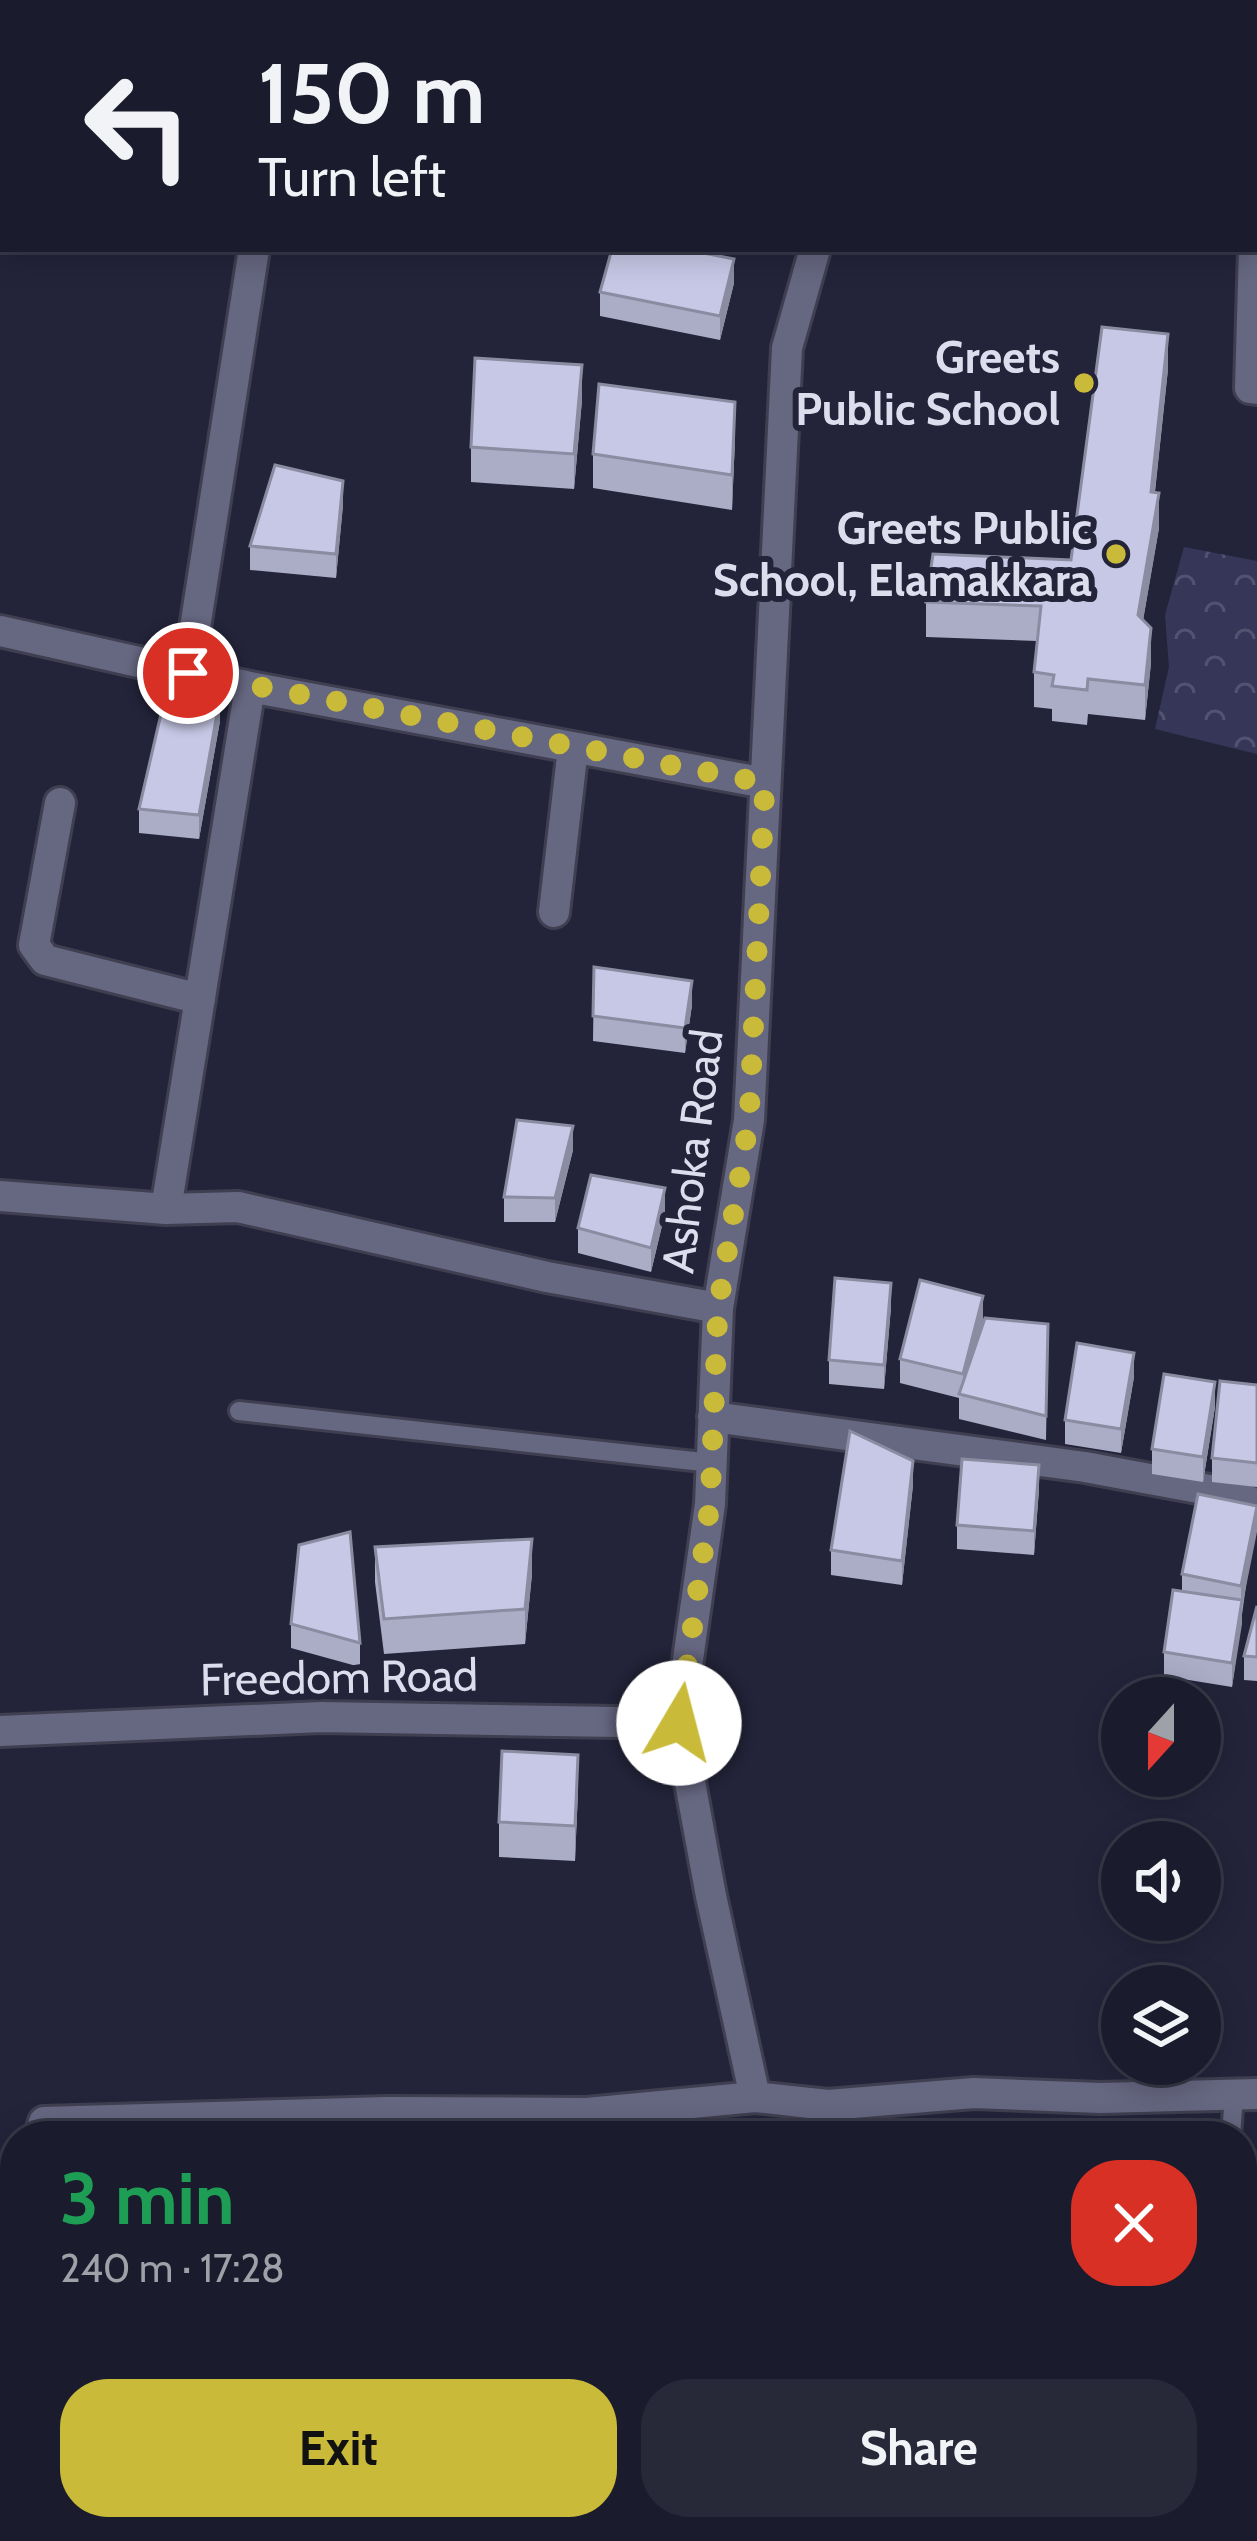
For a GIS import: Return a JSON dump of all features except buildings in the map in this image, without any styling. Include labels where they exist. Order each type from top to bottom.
[{"type":"street","points":[[188,673],[254,252]]},
{"type":"street","name":"Ashoka Road","points":[[755,2097],[679,1723],[710,1504],[718,1308],[749,1120],[787,348],[814,252]]},
{"type":"street","points":[[1254,252],[1250,388],[1257,389]]},
{"type":"street","points":[[0,631],[250,687],[765,783]]},
{"type":"street","points":[[166,1209],[250,687]]},
{"type":"street","points":[[554,912],[573,748]]},
{"type":"street","points":[[60,803],[34,945],[45,959],[200,999]]},
{"type":"street","points":[[0,1196],[166,1209],[238,1207],[547,1277],[718,1308]]},
{"type":"street","points":[[713,1417],[1085,1468],[1236,1495],[1257,1505]]},
{"type":"street","name":"Freedom Road","points":[[0,1731],[321,1717],[679,1723]]},
{"type":"street","points":[[78,2121],[387,2112],[586,2113],[755,2097],[828,2121],[974,2093],[1100,2098],[1245,2094]]},
{"type":"lane","points":[[238,1411],[712,1463]]},
{"type":"green space","points":[[1184,547],[1257,561],[1257,754],[1155,729],[1169,667],[1165,615]]},
{"type":"place","name":"Greets Public School","points":[[1084,383]]},
{"type":"place","name":"Greets Public School, Elamakkara","points":[[1116,554]]},
{"type":"route","points":[[188,673],[765,783],[749,1120],[718,1308],[710,1504],[679,1723]]}]
